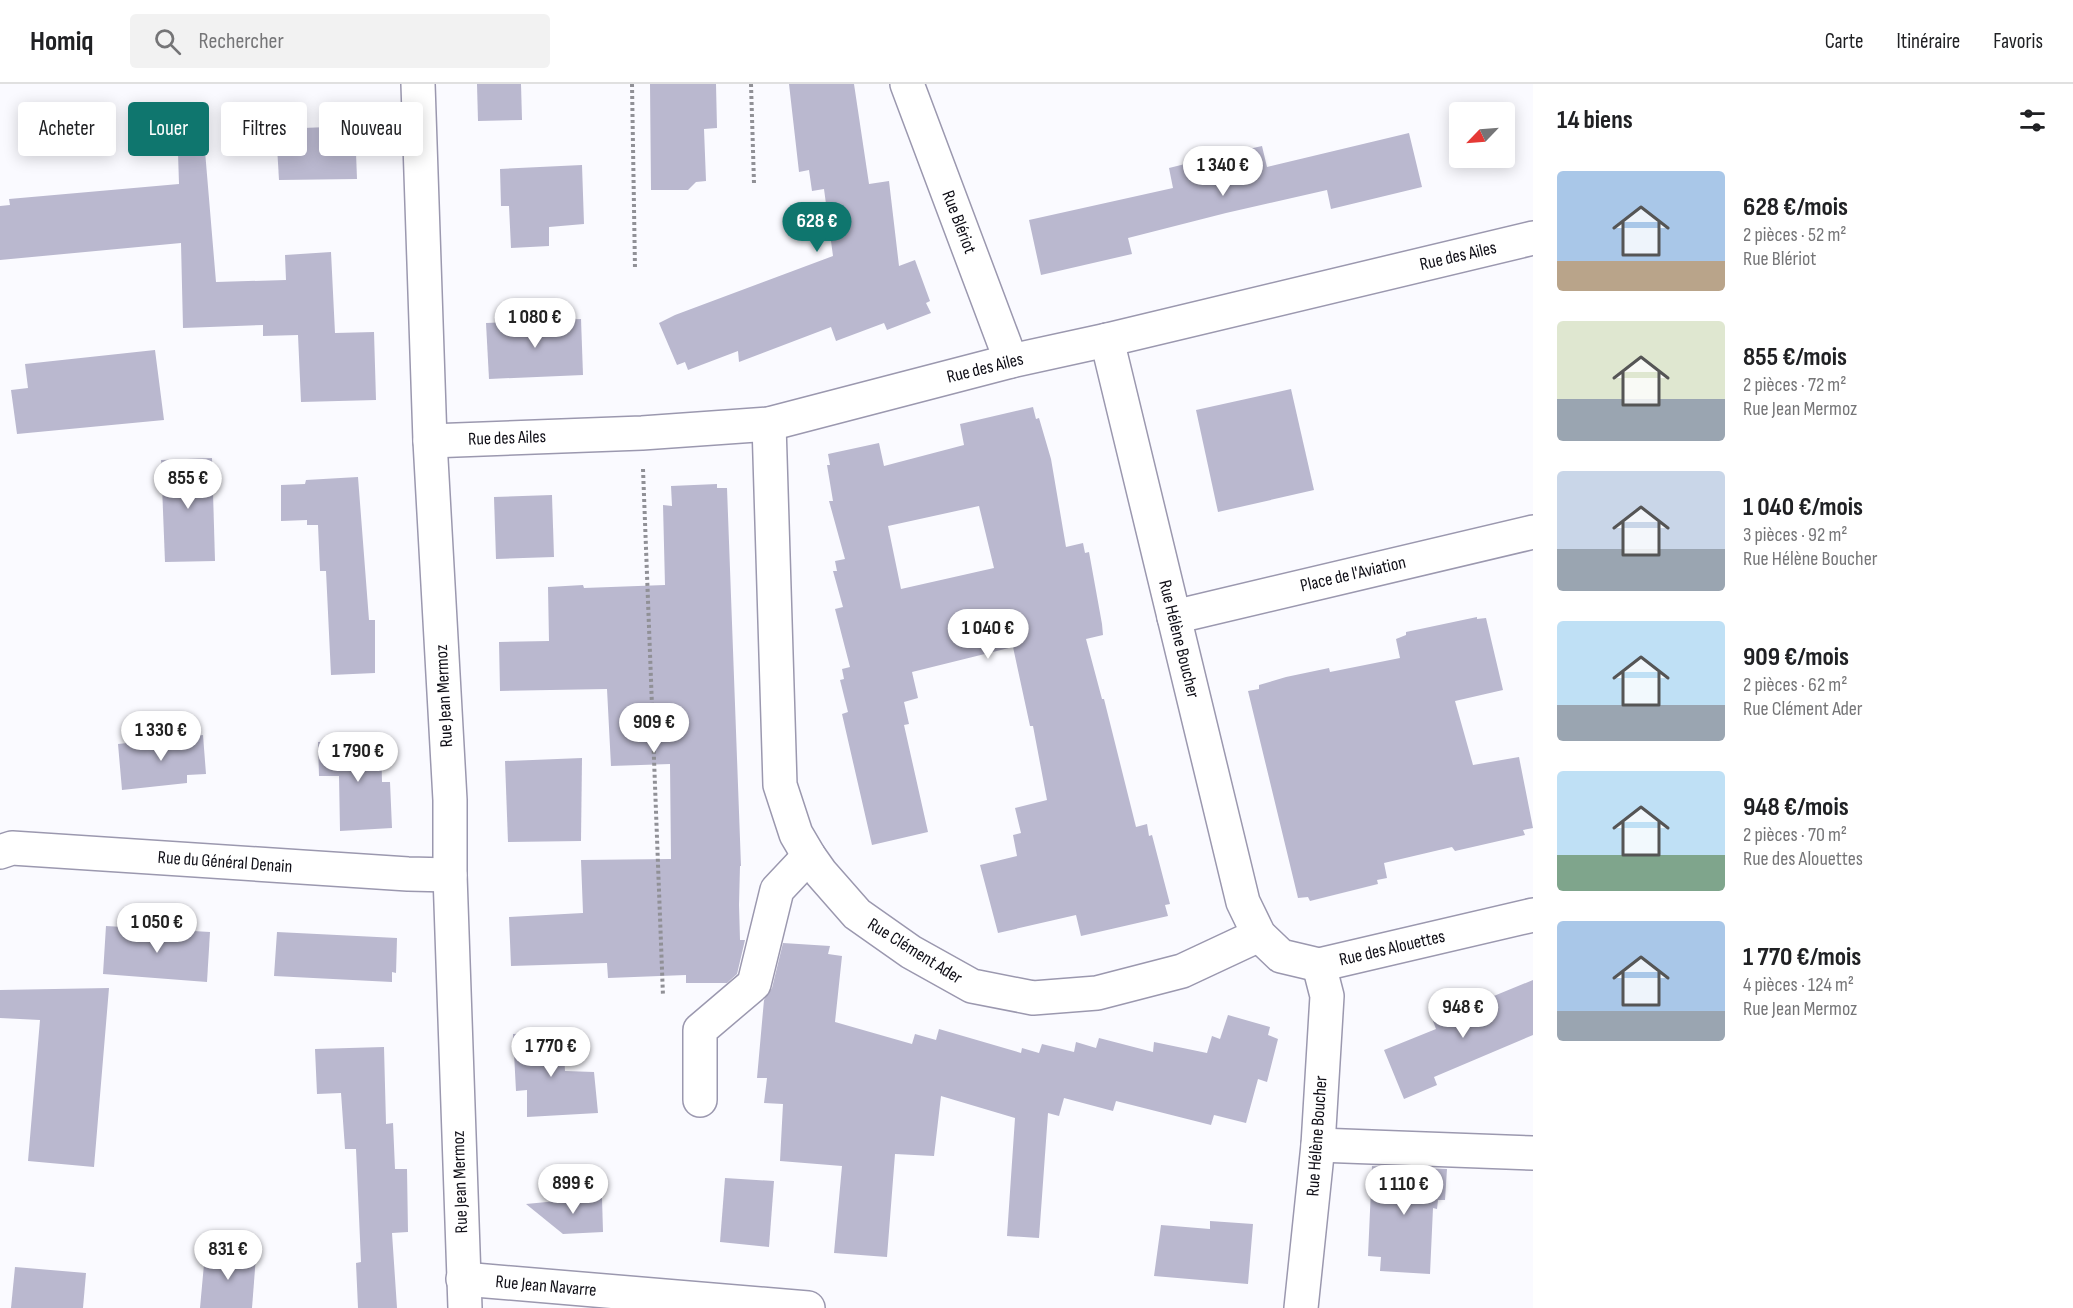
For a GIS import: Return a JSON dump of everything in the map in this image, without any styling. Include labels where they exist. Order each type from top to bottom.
[{"type":"street","name":"Rue Jean Mermoz","points":[[418,84],[430,441],[450,800],[450,875],[464,1294]]},
{"type":"street","name":"Rue Blériot","points":[[907,84],[1011,361]]},
{"type":"street","name":"Rue des Ailes","points":[[430,441],[642,433],[769,424],[1011,361],[1533,238]]},
{"type":"street","name":"Rue Hélène Boucher","points":[[1107,340],[1243,902],[1259,935]]},
{"type":"street","name":"Rue Clément Ader","points":[[769,424],[780,785],[796,834],[809,856],[857,914],[911,952],[972,986],[1033,998],[1097,993],[1182,971],[1259,935]]},
{"type":"street","name":"Place de l'Aviation","points":[[1174,617],[1533,532]]},
{"type":"street","name":"Rue du Général Denain","points":[[0,852],[12,848],[450,875]]},
{"type":"street","points":[[700,1100],[700,1029],[754,984],[777,890],[809,856]]},
{"type":"street","name":"Rue des Alouettes","points":[[1259,935],[1281,956],[1319,965],[1533,915]]},
{"type":"street","name":"Rue Hélène Boucher","points":[[1301,1308],[1318,1144],[1327,996],[1319,965]]},
{"type":"street","points":[[1318,1144],[1533,1152]]},
{"type":"street","name":"Rue Jean Navarre","points":[[464,1294],[808,1308]]},
{"type":"path","points":[[632,84],[635,269]]},
{"type":"path","points":[[751,84],[754,183]]},
{"type":"path","points":[[642,433],[663,996]]},
{"type":"building","points":[[477,84],[521,84],[522,120],[478,121]]},
{"type":"building","points":[[650,84],[716,84],[717,128],[704,129],[706,181],[696,182],[688,190],[651,190]]},
{"type":"building","points":[[789,84],[854,84],[869,184],[889,181],[899,266],[915,260],[930,301],[926,303],[931,313],[887,330],[884,323],[836,341],[831,327],[739,362],[738,351],[688,370],[685,362],[677,365],[659,323],[833,256],[824,189],[812,191],[809,170],[799,172]]},
{"type":"building","points":[[319,127],[319,156],[356,156],[357,179],[279,180],[278,156],[307,156],[307,128]]},
{"type":"building","points":[[1409,133],[1422,187],[1331,209],[1327,190],[1226,213],[1128,238],[1132,254],[1041,275],[1029,220],[1173,188],[1169,168],[1213,157],[1262,146],[1267,167]]},
{"type":"building","points":[[178,156],[205,156],[216,282],[286,280],[285,255],[331,252],[335,333],[374,332],[376,400],[301,402],[298,335],[263,336],[263,325],[183,328],[181,243],[0,260],[0,206],[10,205],[9,199],[179,184]]},
{"type":"building","points":[[582,165],[584,224],[549,227],[549,246],[511,248],[509,206],[501,206],[500,169]]},
{"type":"building","points":[[581,319],[583,375],[489,379],[486,323]]},
{"type":"building","points":[[155,350],[164,420],[17,434],[11,390],[28,388],[25,364]]},
{"type":"building","points":[[1291,389],[1314,490],[1218,512],[1196,410]]},
{"type":"building","points":[[1033,407],[1036,419],[1039,418],[1051,459],[1066,547],[1083,543],[1085,553],[1089,552],[1103,635],[1086,639],[1102,699],[1104,699],[1136,827],[1147,824],[1149,836],[1152,835],[1170,904],[1165,905],[1168,916],[1081,936],[1076,915],[998,933],[980,865],[1017,856],[1013,835],[1021,833],[1015,808],[1047,800],[1033,726],[1030,726],[1013,647],[912,672],[918,698],[904,702],[909,724],[904,725],[928,832],[872,845],[842,714],[848,712],[840,680],[844,679],[842,669],[850,667],[835,609],[843,607],[833,571],[837,571],[835,561],[845,559],[829,501],[833,501],[827,465],[830,465],[828,454],[879,443],[884,466],[964,445],[960,424]],"holes":[[[979,506],[994,568],[901,589],[888,526]]]},
{"type":"building","points":[[212,458],[215,561],[165,562],[161,460]]},
{"type":"building","points":[[358,477],[369,620],[375,620],[375,673],[331,675],[326,571],[320,571],[318,525],[307,525],[307,520],[281,521],[281,485],[305,484],[306,480]]},
{"type":"building","points":[[717,484],[717,488],[727,488],[741,866],[740,940],[745,940],[737,974],[727,983],[686,983],[686,975],[608,978],[607,963],[511,966],[509,917],[583,913],[581,860],[671,859],[670,764],[611,766],[607,689],[500,691],[499,642],[549,641],[548,587],[665,585],[663,505],[672,506],[671,486]]},
{"type":"building","points":[[552,495],[554,557],[496,559],[494,497]]},
{"type":"building","points":[[1477,617],[1477,619],[1486,618],[1503,690],[1455,701],[1473,765],[1519,757],[1533,828],[1523,830],[1525,835],[1455,851],[1452,847],[1384,863],[1387,878],[1377,880],[1378,884],[1310,901],[1308,897],[1298,898],[1248,691],[1259,689],[1259,685],[1286,677],[1329,668],[1330,672],[1400,658],[1396,639],[1406,635],[1406,632]]},
{"type":"building","points":[[203,735],[206,774],[187,775],[187,783],[122,790],[118,744]]},
{"type":"building","points":[[381,738],[382,782],[390,782],[392,828],[340,831],[339,776],[319,776],[318,742]]},
{"type":"building","points":[[582,758],[581,841],[508,842],[505,761]]},
{"type":"building","points":[[106,926],[210,932],[207,982],[103,974]]},
{"type":"building","points":[[277,932],[397,938],[396,973],[392,972],[392,982],[274,976]]},
{"type":"building","points":[[783,943],[830,946],[828,954],[842,956],[835,1022],[912,1044],[915,1034],[936,1040],[939,1029],[1021,1053],[1022,1048],[1039,1053],[1042,1044],[1074,1052],[1076,1042],[1096,1048],[1099,1038],[1153,1052],[1154,1042],[1207,1053],[1212,1036],[1220,1039],[1228,1015],[1270,1027],[1268,1035],[1278,1039],[1267,1082],[1258,1079],[1246,1123],[1214,1115],[1211,1125],[1116,1101],[1113,1111],[1064,1098],[1059,1116],[1048,1113],[1039,1238],[1007,1236],[1015,1118],[941,1096],[934,1156],[895,1154],[887,1257],[834,1253],[842,1166],[780,1161],[783,1104],[764,1103],[767,1078],[757,1078],[764,1000],[772,988]]},
{"type":"building","points":[[1533,980],[1533,1035],[1434,1077],[1437,1085],[1404,1099],[1384,1050],[1436,1029],[1433,1021]]},
{"type":"building","points":[[109,988],[94,1167],[28,1161],[40,1020],[0,1018],[0,990]]},
{"type":"building","points":[[563,1032],[565,1071],[594,1072],[598,1113],[527,1117],[527,1090],[516,1091],[513,1034]]},
{"type":"building","points":[[384,1047],[386,1124],[393,1123],[395,1169],[407,1169],[408,1232],[392,1233],[397,1308],[358,1308],[356,1263],[361,1262],[356,1149],[345,1149],[341,1093],[317,1094],[315,1049]]},
{"type":"building","points":[[1372,1166],[1447,1169],[1445,1200],[1438,1200],[1437,1209],[1433,1208],[1430,1274],[1380,1271],[1381,1257],[1368,1256]]},
{"type":"building","points":[[725,1178],[774,1181],[769,1247],[720,1242]]},
{"type":"building","points":[[602,1198],[603,1232],[563,1234],[526,1204],[578,1199]]},
{"type":"building","points":[[1210,1221],[1253,1224],[1248,1284],[1154,1276],[1161,1225],[1210,1229]]},
{"type":"building","points":[[205,1253],[256,1256],[252,1308],[200,1308]]},
{"type":"building","points":[[15,1267],[86,1273],[83,1308],[11,1308]]}]
